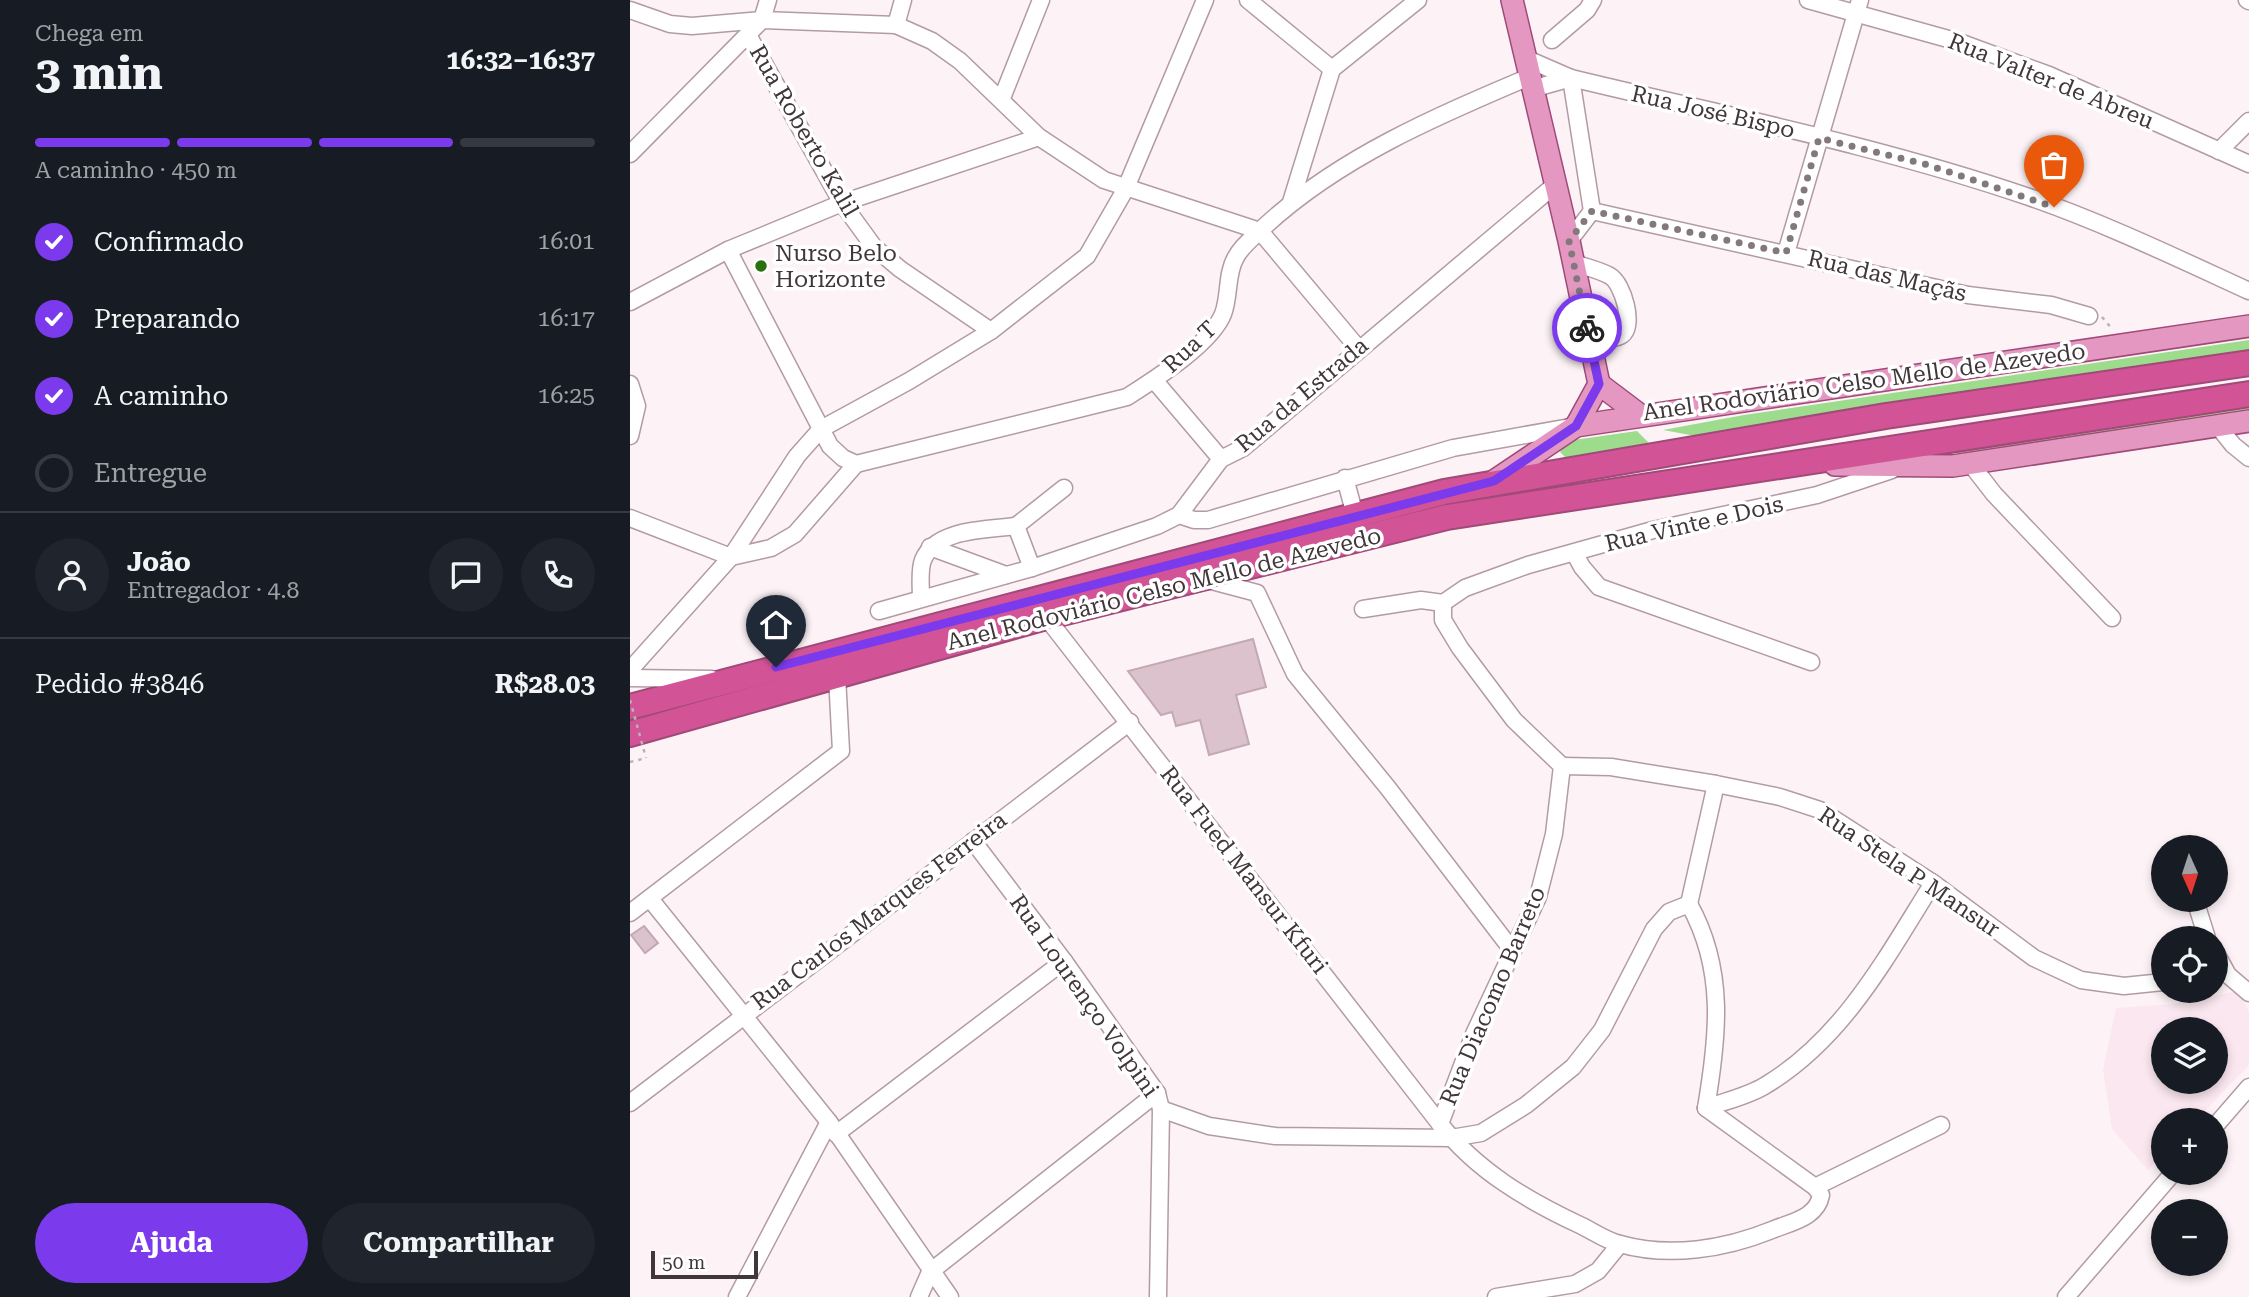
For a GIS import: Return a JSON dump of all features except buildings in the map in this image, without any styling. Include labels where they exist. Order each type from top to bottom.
[{"type":"highway","name":"Anel Rodoviário Celso Mello de Azevedo","points":[[630,707],[1355,514],[1494,481],[1886,415],[2249,363]]},
{"type":"highway","name":"Anel Rodoviário Celso Mello de Azevedo","points":[[630,734],[1046,617],[1460,514],[2249,394]]},
{"type":"main road","points":[[1512,0],[1574,263],[1599,384],[1576,426]]},
{"type":"main road","name":"Anel Rodoviário Celso Mello de Azevedo","points":[[1494,481],[1576,426],[2249,326]]},
{"type":"main road","points":[[1599,384],[1640,415]]},
{"type":"main road","name":"Anel Rodoviário Celso Mello de Azevedo","points":[[1788,464],[1909,467],[1970,463],[2249,421]]},
{"type":"street","points":[[630,155],[762,20],[768,0]]},
{"type":"street","points":[[896,25],[903,0]]},
{"type":"street","points":[[1002,98],[1041,0]]},
{"type":"street","points":[[630,670],[731,557],[797,456],[821,429],[909,381],[991,331],[1087,256],[1125,190],[1205,0]]},
{"type":"street","points":[[1248,0],[1332,69]]},
{"type":"street","points":[[1292,202],[1332,69],[1418,0]]},
{"type":"street","points":[[1552,40],[1587,10],[1593,0]]},
{"type":"street","name":"Rua Valter de Abreu","points":[[1808,0],[1858,6],[2049,75],[2249,164]]},
{"type":"street","points":[[1786,253],[1858,6]]},
{"type":"street","points":[[630,10],[670,24],[692,26],[762,20],[896,25],[932,41],[960,61],[1002,98],[1039,136],[1094,175],[1125,190],[1260,231],[1358,348]]},
{"type":"street","name":"Rua Roberto Kalil","points":[[748,35],[842,203],[874,247],[900,269],[991,331]]},
{"type":"street","name":"Rua José Bispo","points":[[1529,75],[1571,78]]},
{"type":"street","name":"Rua José Bispo","points":[[1529,75],[1571,78],[1928,165],[2031,198],[2147,244],[2249,291]]},
{"type":"street","name":"Rua T","points":[[856,464],[1097,407],[1127,397],[1154,380],[1210,334],[1222,317],[1236,256],[1292,202],[1414,126],[1529,75]]},
{"type":"street","points":[[1569,241],[1592,211],[1571,78]]},
{"type":"street","points":[[2219,150],[2249,121]]},
{"type":"street","points":[[630,302],[728,250],[842,203],[1039,136]]},
{"type":"street","name":"Rua da Estrada","points":[[1179,515],[1221,459],[1242,448],[1556,184]]},
{"type":"street","name":"Rua das Maçãs","points":[[1592,211],[1968,295],[2051,305],[2090,316]]},
{"type":"street","points":[[630,518],[731,557],[771,548],[795,534],[856,464],[843,458],[830,446],[728,250]]},
{"type":"street","points":[[1574,263],[1611,276],[1618,283],[1625,299],[1625,333],[1619,337],[1590,339]]},
{"type":"street","points":[[1154,380],[1221,459]]},
{"type":"street","points":[[630,384],[637,405],[630,436]]},
{"type":"street","points":[[2217,425],[2248,457]]},
{"type":"street","points":[[879,611],[1032,568],[1179,515],[1194,520],[1208,520],[1453,448],[1576,426]]},
{"type":"street","points":[[1970,463],[1994,495],[2112,618]]},
{"type":"street","name":"Rua Vinte e Dois","points":[[1443,603],[1465,588],[1528,565],[1653,530],[1817,495],[1888,471],[1909,467]]},
{"type":"street","points":[[1345,478],[1355,514]]},
{"type":"street","points":[[921,598],[922,562],[930,547],[947,537],[1017,526],[1064,488]]},
{"type":"street","points":[[1017,526],[1032,568]]},
{"type":"street","points":[[930,547],[1006,575]]},
{"type":"street","points":[[1575,554],[1599,587],[1811,662]]},
{"type":"street","points":[[1201,578],[1257,593],[1295,674],[1397,799],[1512,950]]},
{"type":"street","points":[[1363,609],[1421,600],[1443,603],[1443,620],[1461,648],[1514,720],[1562,766]]},
{"type":"street","name":"Rua Fued Mansur Kfuri","points":[[1046,617],[1440,1124]]},
{"type":"street","points":[[630,913],[651,900],[841,751],[837,676]]},
{"type":"street","points":[[630,678],[732,679]]},
{"type":"street","name":"Rua Carlos Marques Ferreira","points":[[630,1103],[741,1015],[1130,722]]},
{"type":"street","name":"Rua Diacomo Barreto","points":[[1562,766],[1555,834],[1541,885],[1474,1034],[1440,1124],[1451,1138],[1506,1186],[1620,1244]]},
{"type":"street","name":"Rua Stela P Mansur","points":[[1562,766],[1611,767],[1716,784],[1780,797],[1820,810],[1933,883],[2034,958],[2081,980],[2124,986],[2151,983]]},
{"type":"street","points":[[1706,1108],[1718,1016],[1713,961],[1689,904],[1716,784]]},
{"type":"street","name":"Rua Lourenço Volpini","points":[[973,841],[1064,961],[1159,1101],[1209,1126],[1275,1136],[1451,1138],[1480,1133],[1526,1105],[1573,1067],[1602,1030],[1654,929],[1669,912],[1689,904]]},
{"type":"street","points":[[1706,1108],[1765,1086],[1815,1048],[1860,998],[1933,883]]},
{"type":"street","points":[[651,900],[832,1128],[950,1297]]},
{"type":"street","points":[[737,1297],[832,1128],[1064,961]]},
{"type":"street","points":[[2228,979],[2249,993]]},
{"type":"street","points":[[2228,1111],[2249,1087]]},
{"type":"street","points":[[919,1297],[930,1272],[1159,1101]]},
{"type":"street","points":[[1158,1297],[1159,1101]]},
{"type":"street","points":[[1496,1297],[1575,1284],[1598,1272],[1620,1244],[1678,1251],[1714,1248],[1755,1237],[1812,1213],[1819,1206],[1821,1195],[1815,1187],[1706,1108]]},
{"type":"street","points":[[1815,1187],[1941,1125]]},
{"type":"street","points":[[2066,1297],[2163,1185]]},
{"type":"path","points":[[2090,316],[2105,318],[2123,344]]},
{"type":"path","points":[[630,700],[646,758],[630,762]]},
{"type":"shaded area","points":[[2238,991],[2249,1012],[2249,1065],[2228,1087],[2228,1017],[2151,1017],[2151,1094],[2221,1094],[2208,1108],[2151,1108],[2151,1167],[2148,1170],[2112,1129],[2103,1070],[2116,1008],[2178,1003],[2228,1003],[2228,993]]},
{"type":"green space","points":[[2249,340],[2249,355],[1701,437],[1663,430],[1744,415]]},
{"type":"green space","points":[[2249,407],[2249,416],[1968,453],[1929,454]]},
{"type":"green space","points":[[1637,431],[1650,444],[1567,459],[1560,452],[1567,441]]},
{"type":"way so far","points":[[1587,328],[1569,241],[1592,211],[1786,253],[1819,138],[1928,165],[2054,207]]},
{"type":"place","name":"Nurso Belo Horizonte","points":[[761,266]]},
{"type":"route","points":[[776,667],[1400,503],[1494,481],[1576,426],[1599,384],[1587,328]]}]
